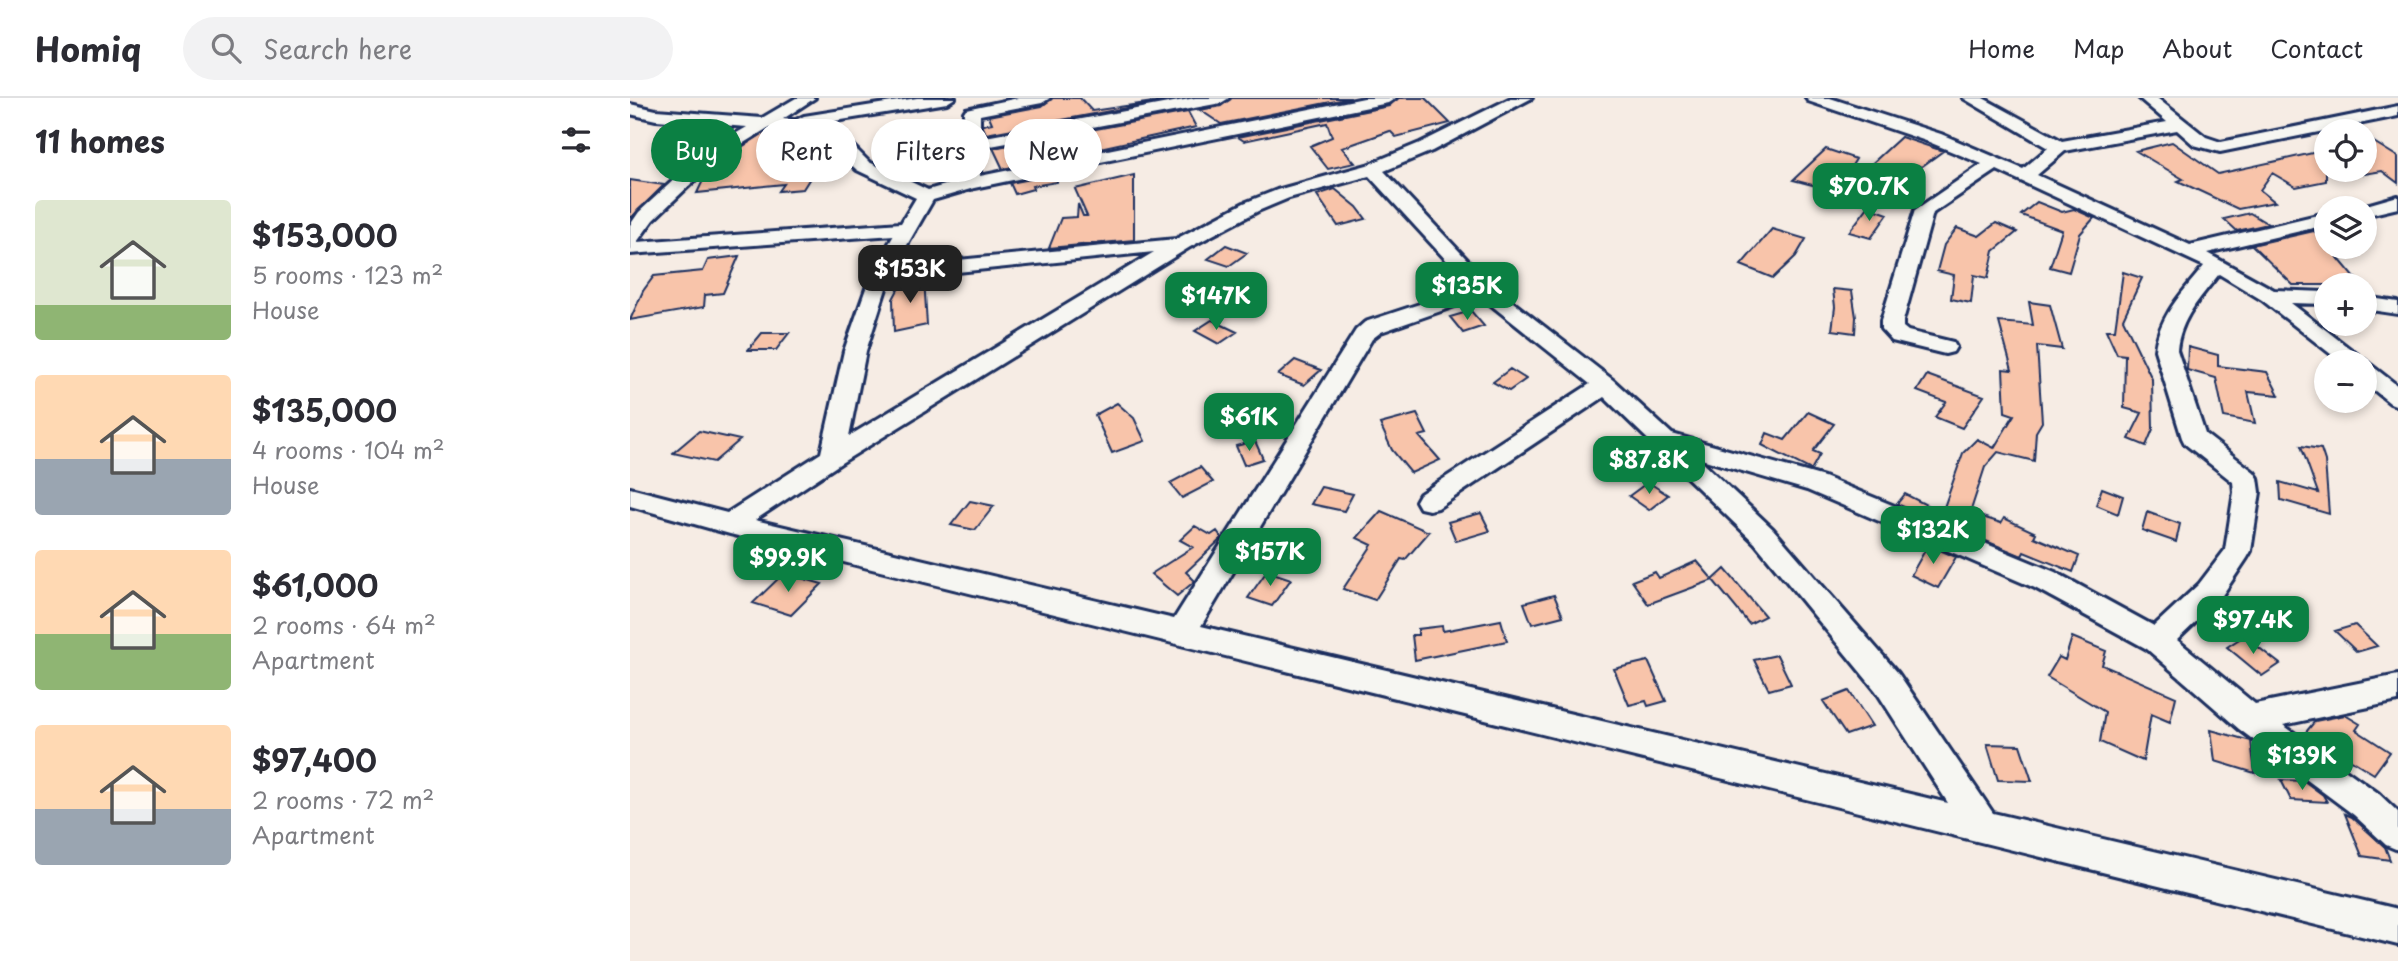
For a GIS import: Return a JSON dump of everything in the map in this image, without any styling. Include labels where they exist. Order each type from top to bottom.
[{"type":"street","points":[[775,119],[807,98]]},
{"type":"street","points":[[819,119],[947,98]]},
{"type":"street","points":[[970,105],[1042,98]]},
{"type":"street","points":[[990,141],[1221,98]]},
{"type":"street","points":[[857,160],[863,166],[926,196],[971,183],[1388,98]]},
{"type":"street","points":[[730,524],[832,457],[1183,243],[1251,207],[1283,194],[1373,169],[1472,125],[1522,98]]},
{"type":"street","points":[[1814,98],[1935,138],[2025,176],[2216,264],[2269,296],[2339,350]]},
{"type":"street","points":[[1970,98],[2059,147]]},
{"type":"street","points":[[2147,98],[2200,141],[2220,147],[2398,110]]},
{"type":"street","points":[[2376,98],[2398,110]]},
{"type":"street","points":[[1175,107],[1186,140]]},
{"type":"street","points":[[630,109],[656,115],[756,122]]},
{"type":"street","points":[[639,127],[656,115]]},
{"type":"street","points":[[2025,176],[2059,147],[2179,125]]},
{"type":"street","points":[[630,238],[638,216],[710,156],[756,130]]},
{"type":"street","points":[[1945,347],[1900,336],[1892,330],[1895,309],[1924,210],[1993,164]]},
{"type":"street","points":[[1373,169],[1484,289],[1605,385],[1764,536],[1887,682],[1983,827]]},
{"type":"street","points":[[832,457],[855,351],[881,274],[926,196]]},
{"type":"street","points":[[2377,207],[2398,202]]},
{"type":"street","points":[[2185,251],[2314,222]]},
{"type":"street","points":[[630,248],[908,228]]},
{"type":"street","points":[[881,274],[1183,243]]},
{"type":"street","points":[[2157,642],[2209,592],[2226,571],[2238,551],[2240,539],[2247,492],[2245,478],[2194,438],[2166,350],[2166,337],[2173,322],[2216,264]]},
{"type":"street","points":[[1182,632],[1364,335],[1380,325],[1484,289]]},
{"type":"street","points":[[2269,296],[2314,298]]},
{"type":"street","points":[[2377,305],[2398,308]]},
{"type":"street","points":[[2377,381],[2398,398]]},
{"type":"street","points":[[1429,501],[1605,385]]},
{"type":"street","points":[[1661,440],[1815,483],[2045,580],[2157,642],[2250,719],[2366,804],[2398,834]]},
{"type":"street","points":[[630,497],[730,524],[2398,927]]},
{"type":"street","points":[[2250,719],[2398,688]]},
{"type":"building","points":[[1052,98],[1080,98],[1092,111],[1180,98],[1067,119],[1004,119],[1004,131],[990,133],[992,123],[989,116],[1042,106]]},
{"type":"building","points":[[1231,98],[1351,98],[1221,124],[1200,110],[1221,106]]},
{"type":"building","points":[[1398,98],[1425,98],[1450,123],[1396,137],[1390,131],[1342,148],[1355,163],[1328,169],[1310,146],[1332,137],[1327,123],[1244,141],[1238,137],[1389,106]]},
{"type":"building","points":[[1188,112],[1196,127],[1102,147],[1102,128]]},
{"type":"building","points":[[1901,137],[1943,151],[1921,167],[1917,165],[1891,181],[1865,170]]},
{"type":"building","points":[[756,138],[756,182],[807,182],[803,189],[779,191],[784,184],[697,193],[702,182],[742,182],[742,147]]},
{"type":"building","points":[[2172,142],[2218,174],[2314,153],[2314,182],[2321,182],[2296,187],[2272,173],[2260,190],[2275,202],[2238,209],[2178,181],[2183,179],[2136,151]]},
{"type":"building","points":[[2377,144],[2398,157],[2398,183],[2382,171],[2377,172]]},
{"type":"building","points":[[1004,146],[1004,169],[1003,169],[993,148]]},
{"type":"building","points":[[1826,149],[1856,159],[1836,191],[1793,180]]},
{"type":"building","points":[[1134,175],[1134,240],[1049,248],[1061,218],[1077,217],[1078,204],[1083,216],[1087,216],[1075,189]]},
{"type":"building","points":[[630,180],[664,185],[632,217],[630,217]]},
{"type":"building","points":[[1057,182],[1032,186],[1033,189],[1015,194],[1010,183]]},
{"type":"building","points":[[1335,189],[1357,207],[1366,219],[1338,226],[1317,195]]},
{"type":"building","points":[[2037,202],[2062,212],[2074,209],[2094,218],[2080,234],[2069,272],[2050,267],[2062,230],[2021,215]]},
{"type":"building","points":[[1868,207],[1888,214],[1871,238],[1849,232]]},
{"type":"building","points":[[2250,213],[2268,224],[2237,231],[2224,219]]},
{"type":"building","points":[[1996,223],[2017,232],[1994,251],[1988,278],[1974,275],[1971,303],[1951,299],[1954,275],[1937,271],[1944,245],[1957,228],[1979,236]]},
{"type":"building","points":[[1772,229],[1806,239],[1796,256],[1773,278],[1741,265]]},
{"type":"building","points":[[2314,231],[2314,259],[2339,259],[2351,273],[2314,273],[2314,285],[2293,285],[2252,245]]},
{"type":"building","points":[[1226,245],[1247,253],[1229,266],[1208,259]]},
{"type":"building","points":[[739,256],[723,293],[705,295],[704,307],[630,320],[643,291],[654,276],[703,271],[708,260]]},
{"type":"building","points":[[2123,272],[2142,278],[2123,319],[2152,379],[2153,429],[2146,446],[2129,439],[2142,413],[2124,408],[2125,355],[2117,354],[2106,330],[2115,330]]},
{"type":"building","points":[[924,278],[927,325],[894,332],[893,299],[903,280]]},
{"type":"building","points":[[1833,289],[1852,291],[1856,317],[1855,333],[1832,330],[1835,307]]},
{"type":"building","points":[[2029,302],[2050,305],[2062,349],[2037,346],[2042,422],[2036,432],[2034,461],[1998,452],[1985,467],[1970,513],[2001,523],[2004,518],[2036,533],[2034,537],[2079,556],[2073,572],[2024,552],[2022,556],[1897,504],[1905,494],[1942,513],[1963,453],[1977,439],[1994,448],[2014,415],[2005,412],[2003,369],[2012,370],[1999,322],[2033,325]]},
{"type":"building","points":[[1471,311],[1484,326],[1463,333],[1450,317]]},
{"type":"building","points":[[1212,320],[1237,332],[1219,344],[1195,331]]},
{"type":"building","points":[[762,333],[789,333],[776,350],[748,350]]},
{"type":"building","points":[[2188,347],[2218,355],[2218,366],[2267,372],[2279,395],[2248,392],[2255,423],[2224,417],[2216,378],[2187,370]]},
{"type":"building","points":[[1295,360],[1321,370],[1304,385],[1278,375]]},
{"type":"building","points":[[1510,369],[1526,379],[1509,391],[1493,382]]},
{"type":"building","points":[[1927,375],[1984,396],[1962,428],[1935,417],[1946,402],[1917,391]]},
{"type":"building","points":[[1117,403],[1134,418],[1145,441],[1112,453],[1095,415]]},
{"type":"building","points":[[1808,412],[1834,424],[1813,451],[1820,454],[1811,470],[1762,445],[1767,433],[1785,440]]},
{"type":"building","points":[[1417,414],[1427,434],[1419,436],[1440,460],[1411,473],[1392,450],[1380,424]]},
{"type":"building","points":[[699,431],[740,440],[714,462],[673,453]]},
{"type":"building","points":[[1255,441],[1263,459],[1244,465],[1236,446]]},
{"type":"building","points":[[2301,446],[2321,449],[2325,461],[2329,514],[2281,500],[2280,482],[2318,493]]},
{"type":"building","points":[[1200,467],[1213,482],[1182,498],[1170,483]]},
{"type":"building","points":[[1648,482],[1668,495],[1649,510],[1629,496]]},
{"type":"building","points":[[1321,487],[1353,494],[1344,511],[1311,504]]},
{"type":"building","points":[[2102,488],[2123,496],[2118,514],[2096,505]]},
{"type":"building","points":[[970,501],[994,506],[975,530],[951,525]]},
{"type":"building","points":[[1381,511],[1429,532],[1405,560],[1401,559],[1375,600],[1343,589],[1372,545],[1357,538]]},
{"type":"building","points":[[2147,512],[2180,524],[2176,542],[2142,530]]},
{"type":"building","points":[[1481,513],[1490,531],[1456,541],[1448,522]]},
{"type":"building","points":[[1195,526],[1211,535],[1217,531],[1222,538],[1186,572],[1195,581],[1177,596],[1151,574],[1193,547],[1180,540]]},
{"type":"building","points":[[1928,545],[1956,557],[1938,588],[1911,575]]},
{"type":"building","points":[[1697,561],[1713,580],[1648,604],[1632,581],[1655,572],[1659,578]]},
{"type":"building","points":[[1725,569],[1765,616],[1749,624],[1713,580]]},
{"type":"building","points":[[1267,571],[1291,579],[1272,606],[1248,598]]},
{"type":"building","points":[[784,573],[822,584],[791,615],[753,603]]},
{"type":"building","points":[[1554,595],[1563,616],[1532,624],[1524,603]]},
{"type":"building","points":[[1501,620],[1507,641],[1415,660],[1412,635],[1418,635],[1418,629],[1442,626],[1443,631]]},
{"type":"building","points":[[2355,625],[2377,646],[2357,652],[2335,631]]},
{"type":"building","points":[[2244,636],[2280,664],[2262,676],[2227,647]]},
{"type":"building","points":[[2072,637],[2106,651],[2102,665],[2176,697],[2170,722],[2151,714],[2143,761],[2100,742],[2105,712],[2047,677],[2059,657],[2065,660]]},
{"type":"building","points":[[1777,655],[1791,684],[1769,690],[1754,660]]},
{"type":"building","points":[[1648,661],[1666,701],[1648,706],[1646,701],[1629,705],[1614,669]]},
{"type":"building","points":[[1849,691],[1872,726],[1846,735],[1823,701]]},
{"type":"building","points":[[2345,715],[2360,724],[2356,730],[2390,752],[2374,774],[2306,732],[2315,721]]},
{"type":"building","points":[[2211,730],[2251,741],[2255,773],[2215,761]]},
{"type":"building","points":[[1987,744],[2020,745],[2032,781],[1998,780]]},
{"type":"building","points":[[2281,780],[2304,781],[2323,795],[2327,802],[2291,800]]},
{"type":"building","points":[[2345,814],[2352,817],[2385,847],[2390,860],[2362,856]]}]
